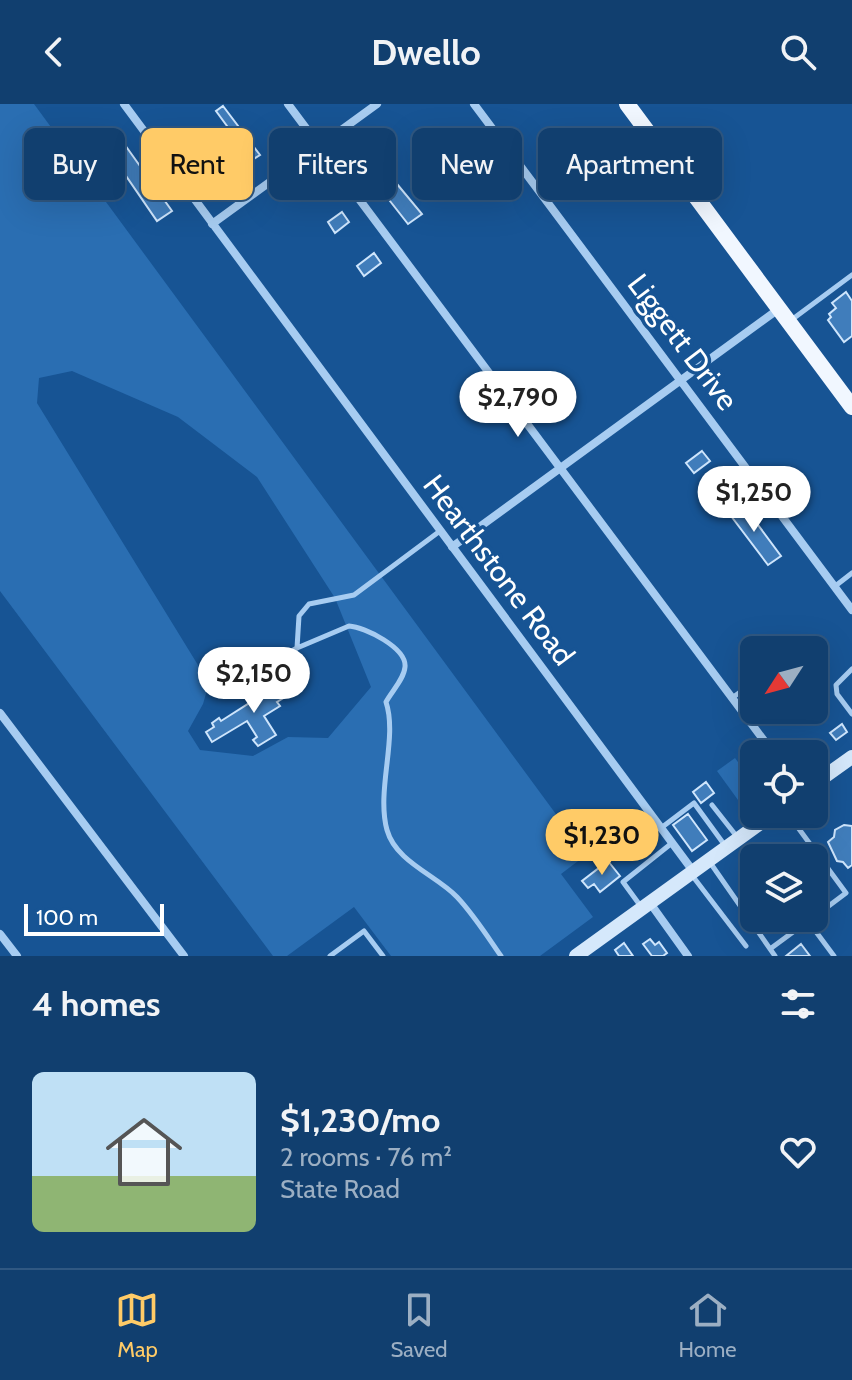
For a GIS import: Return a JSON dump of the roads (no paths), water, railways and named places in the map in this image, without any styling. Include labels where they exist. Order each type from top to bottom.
[{"type":"main road","points":[[627,104],[850,399]]},
{"type":"main road","points":[[828,775],[850,761]]},
{"type":"main road","points":[[576,956],[753,828]]},
{"type":"street","name":"Hearthstone Road","points":[[124,104],[692,872]]},
{"type":"street","points":[[288,104],[306,128]]},
{"type":"street","points":[[343,128],[377,104]]},
{"type":"street","name":"Liggett Drive","points":[[474,104],[852,610]]},
{"type":"street","points":[[212,224],[269,182]]},
{"type":"street","points":[[360,200],[764,740]]},
{"type":"street","points":[[452,547],[681,379],[785,314]]},
{"type":"street","points":[[0,713],[184,956]]},
{"type":"street","points":[[646,906],[688,956]]},
{"type":"street","points":[[0,934],[17,956]]},
{"type":"lane","points":[[785,314],[852,275]]},
{"type":"lane","points":[[297,648],[299,616],[309,604],[354,595],[440,531]]},
{"type":"lane","points":[[834,587],[850,575],[852,583]]},
{"type":"lane","points":[[239,681],[297,648],[340,629],[359,626],[376,634],[403,658],[405,666],[402,675],[386,702],[391,716],[385,765],[388,832],[406,857],[454,894],[501,956]]},
{"type":"lane","points":[[852,669],[836,685],[837,694],[852,714]]},
{"type":"lane","points":[[732,698],[740,692]]},
{"type":"lane","points":[[613,858],[694,803],[711,826],[732,843]]},
{"type":"lane","points":[[712,805],[722,817],[732,843]]},
{"type":"lane","points":[[711,826],[722,817]]},
{"type":"lane","points":[[646,906],[623,882],[672,843]]},
{"type":"lane","points":[[709,861],[775,956]]},
{"type":"lane","points":[[828,868],[846,893],[828,906]]},
{"type":"lane","points":[[692,872],[746,946]]},
{"type":"lane","points":[[330,956],[364,931],[383,956]]},
{"type":"lane","points":[[770,949],[793,932]]},
{"type":"lane","points":[[819,932],[834,956]]}]
